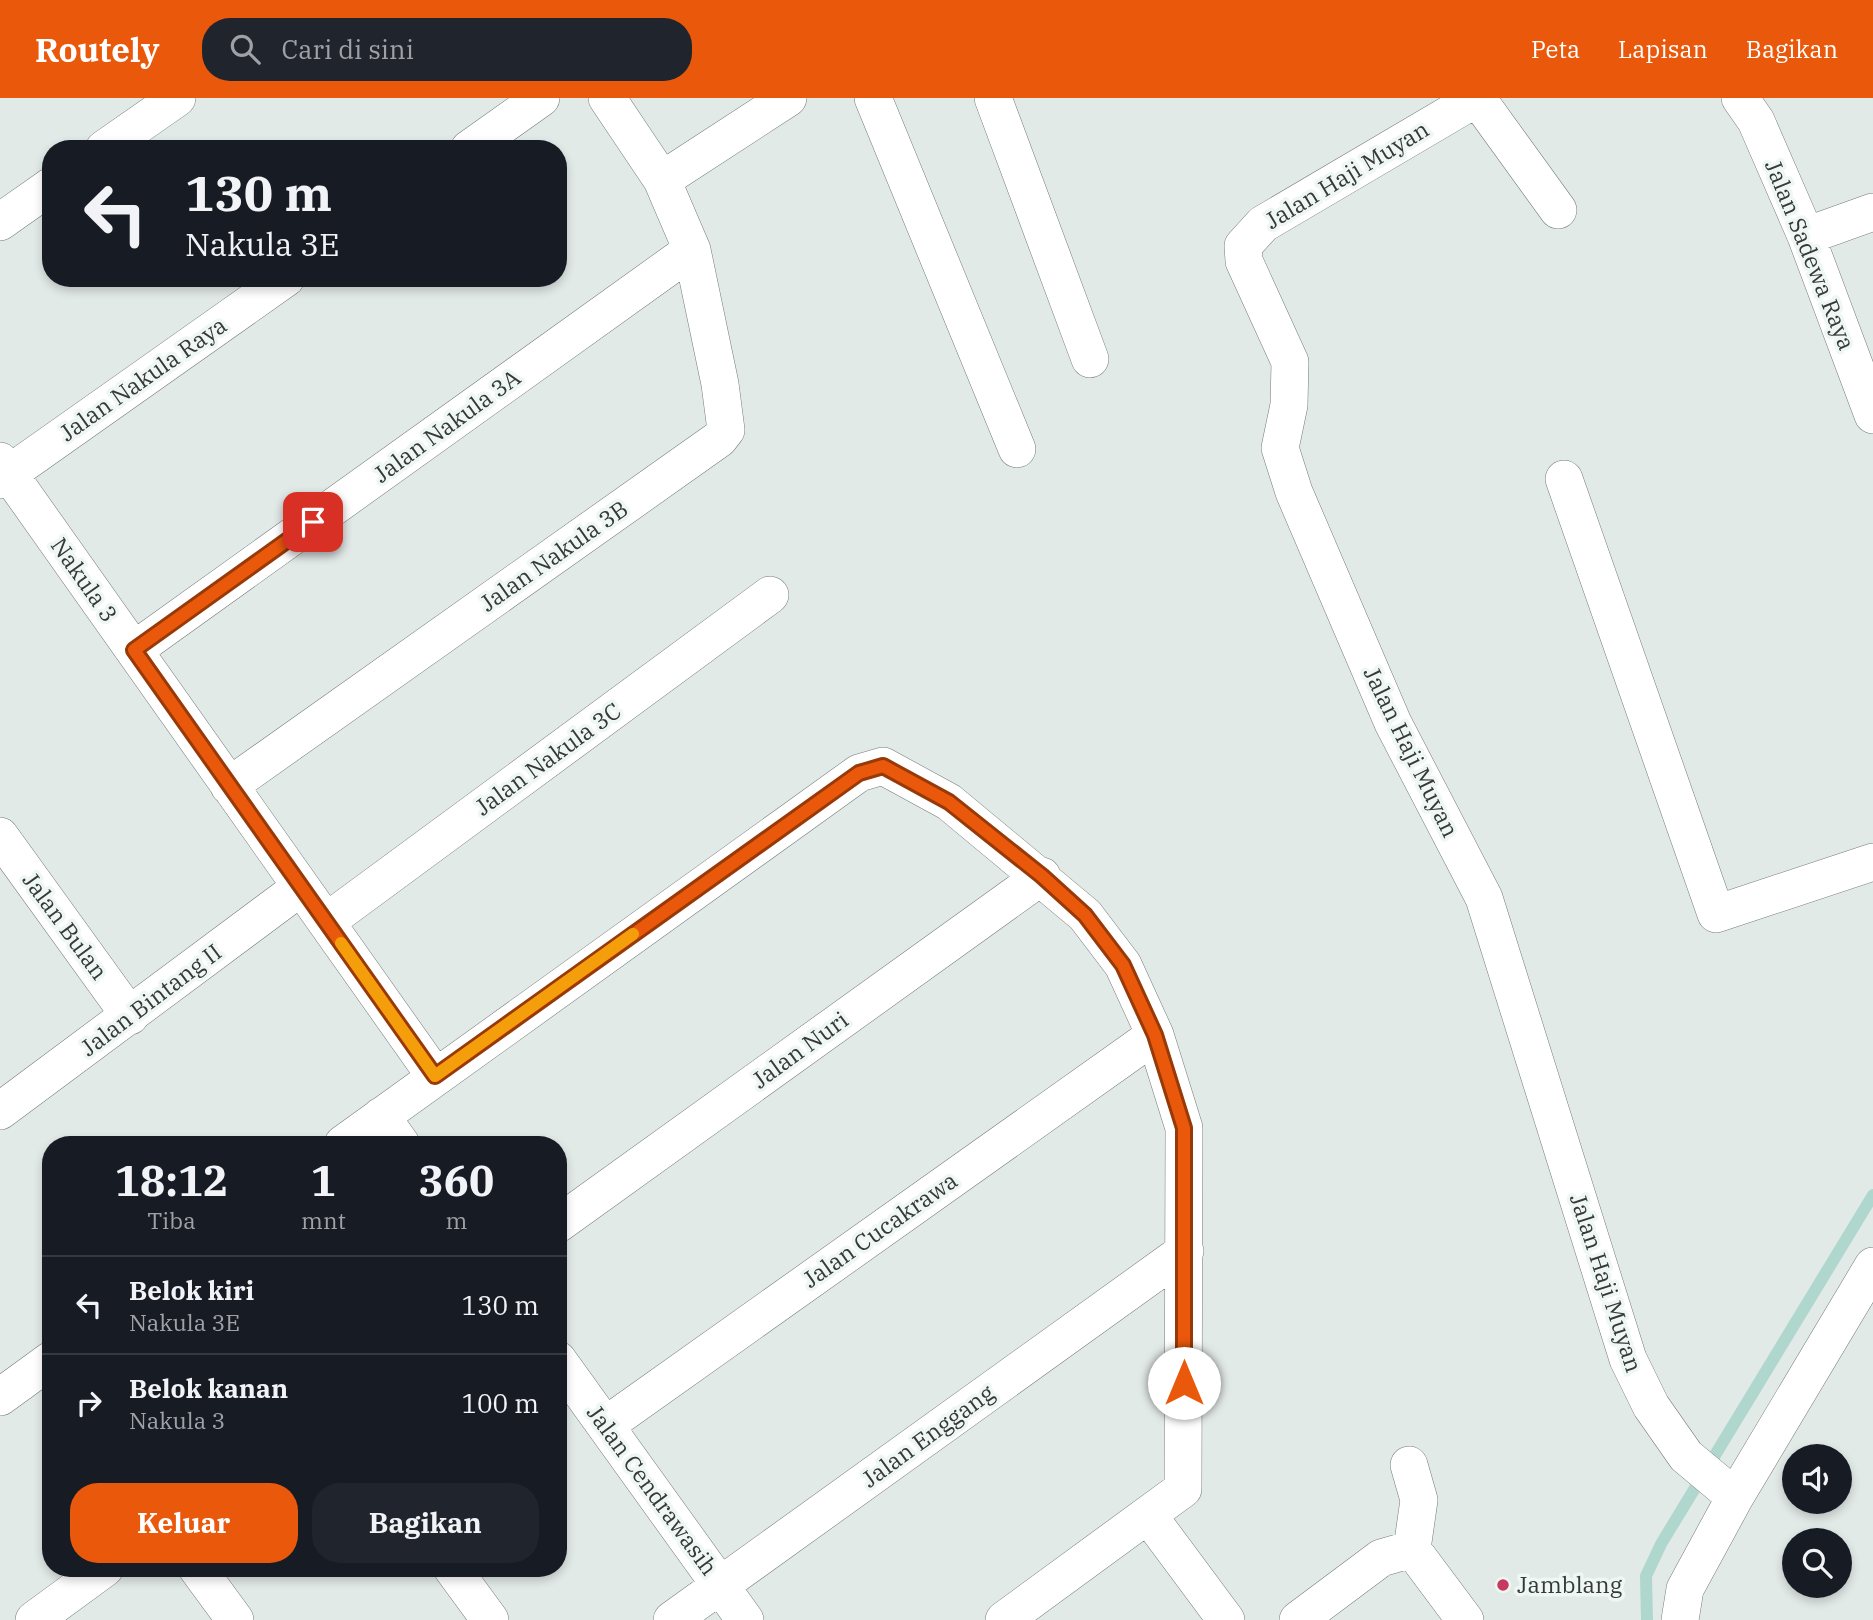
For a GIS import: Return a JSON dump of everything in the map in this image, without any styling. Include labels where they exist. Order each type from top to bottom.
[{"type":"street","points":[[117,140],[177,98]]},
{"type":"street","points":[[482,140],[541,98]]},
{"type":"street","name":"Jalan Nakula 3B","points":[[229,786],[719,439],[726,430],[726,418],[692,250],[662,180],[607,98]]},
{"type":"street","points":[[662,180],[788,98]]},
{"type":"street","points":[[873,98],[1017,449]]},
{"type":"street","points":[[993,98],[1090,359]]},
{"type":"street","points":[[1477,98],[1558,210]]},
{"type":"street","name":"Jalan Haji Muyan","points":[[1477,98],[1263,224],[1243,246],[1244,261],[1290,362],[1289,405],[1280,448],[1294,492],[1392,723],[1484,898],[1628,1359],[1651,1406],[1686,1456],[1725,1488]]},
{"type":"street","name":"Jalan Sadewa Raya","points":[[1740,98],[1756,121],[1806,236],[1873,415]]},
{"type":"street","points":[[0,222],[42,192]]},
{"type":"street","points":[[1806,236],[1873,212]]},
{"type":"street","name":"Jalan Nakula 3A","points":[[134,650],[692,250]]},
{"type":"street","name":"Jalan Nakula Raya","points":[[3,472],[273,287]]},
{"type":"street","name":"Nakula 3","points":[[3,472],[134,650],[435,1076]]},
{"type":"street","points":[[1564,479],[1716,914],[1873,862]]},
{"type":"street","name":"Jalan Nakula 3C","points":[[326,922],[770,596]]},
{"type":"street","points":[[370,1136],[391,1130],[435,1076],[859,773],[883,766],[949,802],[1042,876],[1085,915],[1123,965],[1155,1035],[1184,1128],[1183,1489],[1004,1620]]},
{"type":"street","name":"Jalan Bulan","points":[[0,836],[130,1016]]},
{"type":"street","name":"Jalan Nuri","points":[[567,1218],[1042,876]]},
{"type":"street","name":"Jalan Bintang II","points":[[0,1111],[301,887]]},
{"type":"street","name":"Jalan Cucakrawa","points":[[606,1425],[1155,1035]]},
{"type":"street","name":"Jalan Enggang","points":[[672,1620],[1185,1251]]},
{"type":"street","points":[[1680,1620],[1685,1589],[1725,1488],[1873,1266]]},
{"type":"street","points":[[0,1396],[42,1369]]},
{"type":"street","name":"Jalan Cendrawasih","points":[[567,1372],[745,1620]]},
{"type":"street","points":[[1409,1465],[1419,1500],[1412,1549],[1465,1620]]},
{"type":"street","points":[[1148,1515],[1226,1620]]},
{"type":"street","points":[[1298,1620],[1381,1558],[1412,1549]]},
{"type":"street","points":[[34,1620],[93,1577]]},
{"type":"street","points":[[203,1577],[234,1620]]},
{"type":"street","points":[[459,1577],[490,1620]]},
{"type":"waterway","points":[[1647,1620],[1646,1576],[1661,1544],[1873,1195]]},
{"type":"slow traffic","points":[[341,943],[435,1076],[633,934]]},
{"type":"place","name":"Jamblang","points":[[1503,1585]]},
{"type":"route","points":[[313,522],[134,650],[435,1076],[859,773],[883,766],[949,802],[1042,876],[1085,915],[1123,965],[1155,1035],[1184,1128],[1184,1383]]}]
